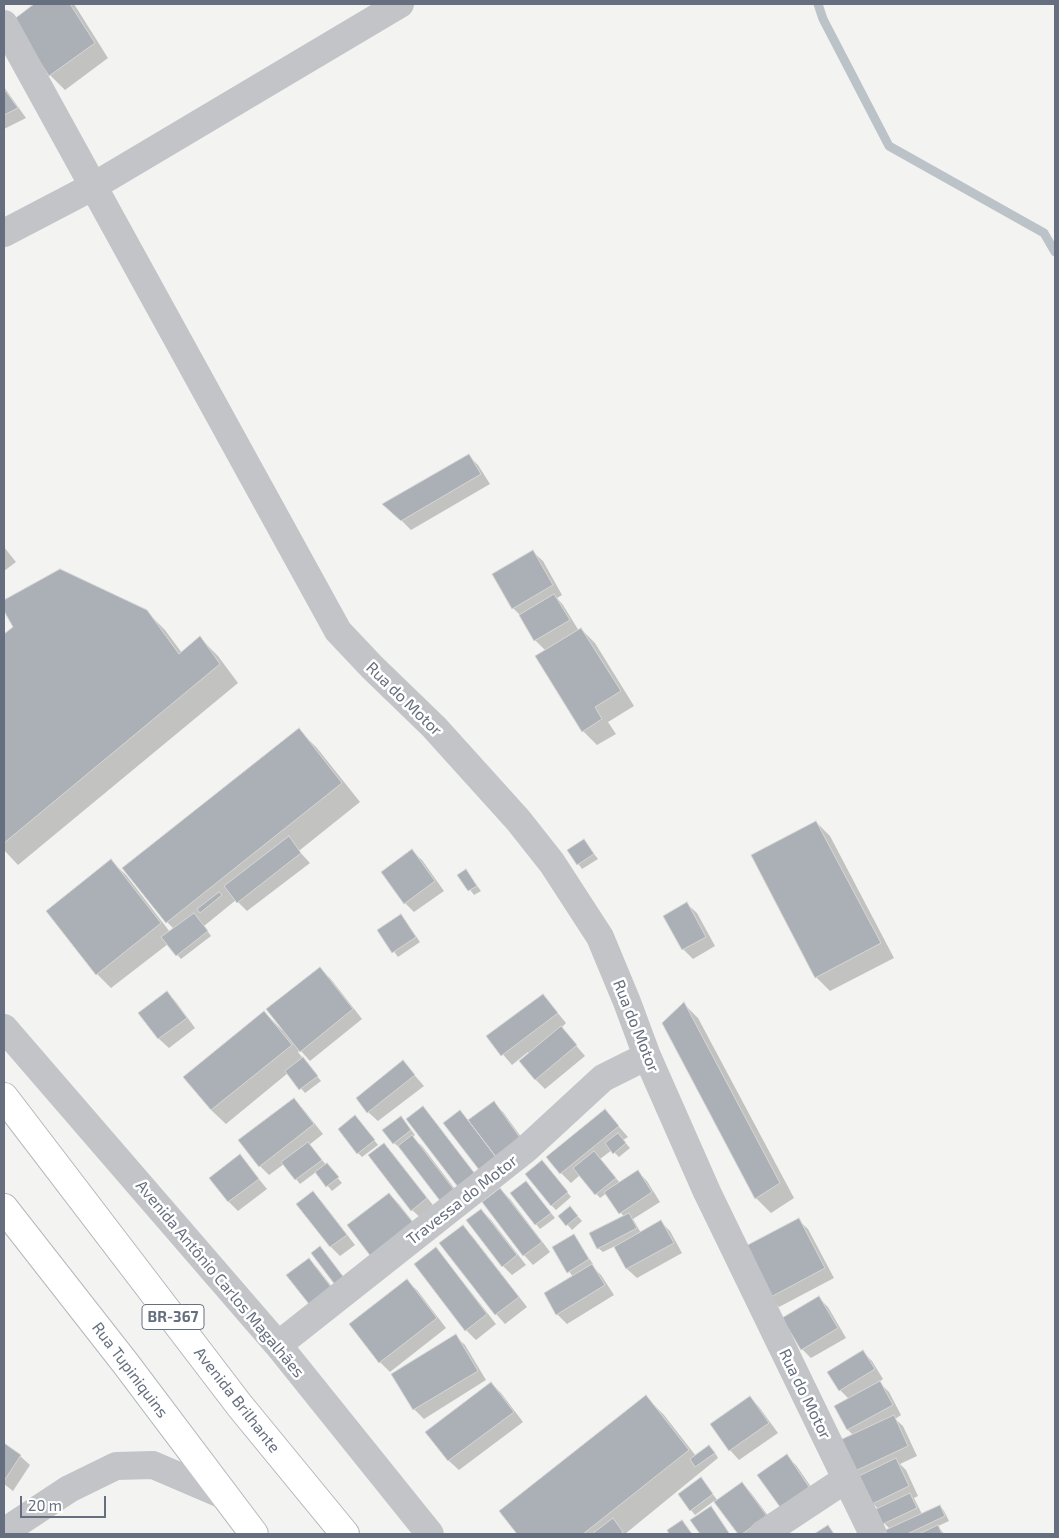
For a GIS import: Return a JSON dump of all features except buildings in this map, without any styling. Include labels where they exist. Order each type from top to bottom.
[{"type":"main road","name":"Avenida Brilhante","points":[[4,1098],[240,1406],[345,1534]]},
{"type":"main road","name":"Rua Tupiniquins","points":[[4,1208],[126,1364],[254,1534]]},
{"type":"street","points":[[4,233],[92,187],[400,4]]},
{"type":"street","name":"Rua do Motor","points":[[4,24],[338,631],[372,667],[434,726],[518,820],[552,863],[600,937],[647,1056],[707,1192],[873,1534]]},
{"type":"street","name":"Avenida Antônio Carlos Magalhães","points":[[4,1028],[278,1345],[430,1534]]},
{"type":"street","name":"Travessa do Motor","points":[[278,1345],[526,1150],[603,1078],[647,1056]]},
{"type":"street","points":[[4,1532],[69,1489],[116,1466],[152,1465],[224,1495]]},
{"type":"street","points":[[763,1534],[846,1479]]},
{"type":"waterway","points":[[818,4],[823,19],[889,146],[1044,233],[1055,252]]}]
